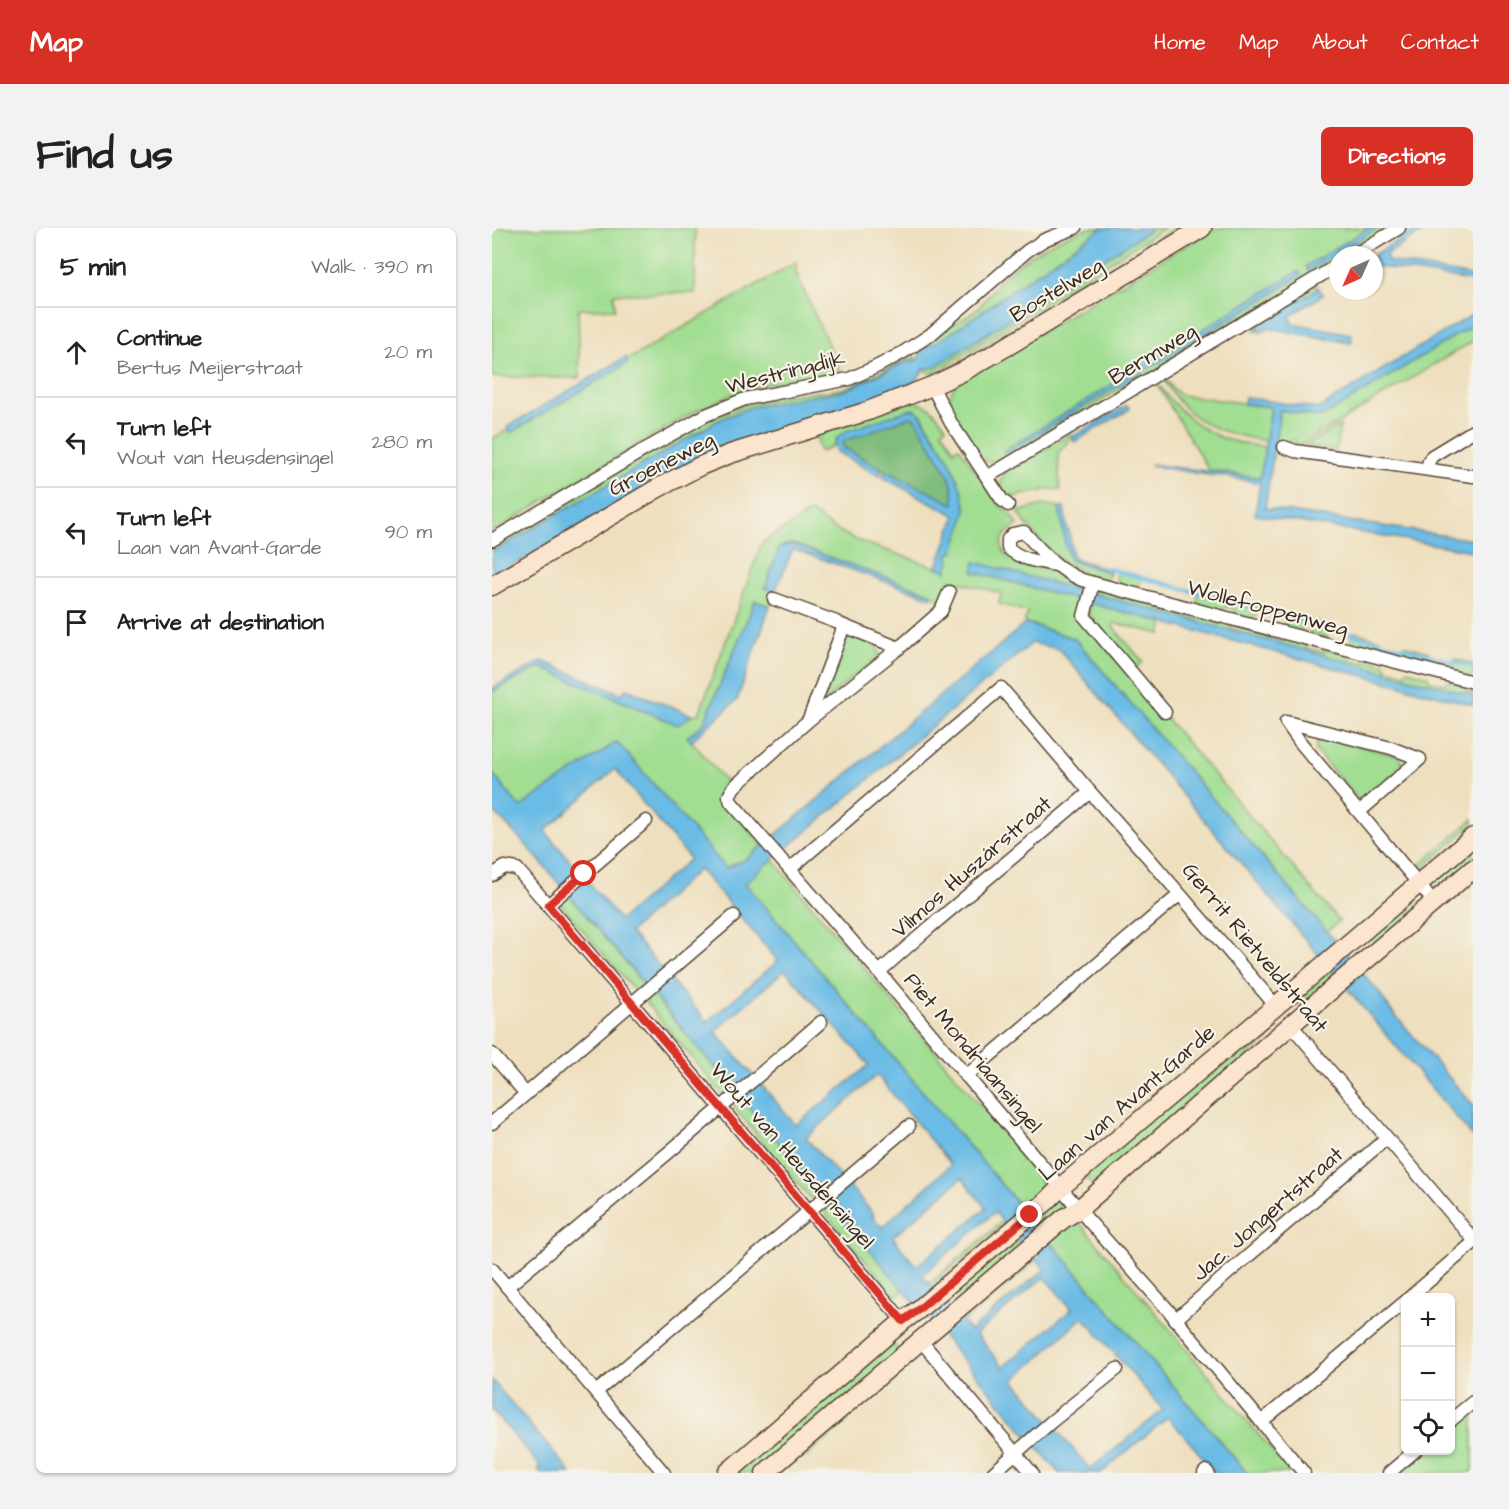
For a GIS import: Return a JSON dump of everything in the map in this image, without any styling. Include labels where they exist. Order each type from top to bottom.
[{"type":"street","points":[[1037,228],[1044,240]]},
{"type":"street","name":"Westringdijk","points":[[492,540],[659,441],[723,408],[745,399],[849,379],[878,366],[930,334],[1027,251],[1044,240],[1075,228]]},
{"type":"street","name":"Bostelweg","points":[[932,386],[1006,347],[1203,228]]},
{"type":"street","points":[[1369,246],[1399,228]]},
{"type":"street","name":"Bermweg","points":[[987,477],[1329,270]]},
{"type":"street","points":[[932,386],[946,415],[1002,500],[1008,505]]},
{"type":"street","name":"Groeneweg","points":[[492,586],[700,466],[730,454],[868,411],[932,386]]},
{"type":"street","points":[[1427,469],[1432,456],[1473,431]]},
{"type":"street","points":[[1284,447],[1294,451],[1473,476]]},
{"type":"street","name":"Wollefoppenweg","points":[[1056,565],[1092,587],[1473,682]]},
{"type":"street","points":[[1092,587],[1084,616],[1165,712]]},
{"type":"street","points":[[809,720],[941,611],[949,592]]},
{"type":"street","points":[[774,599],[899,648]]},
{"type":"street","points":[[809,720],[844,626]]},
{"type":"street","name":"Gerrit Rietveldstraat","points":[[790,869],[1001,688],[1275,1006],[1473,1241]]},
{"type":"street","name":"Piet Mondriaansingel","points":[[809,720],[734,787],[729,796],[735,808],[879,972],[1304,1473]]},
{"type":"street","points":[[1359,812],[1420,759],[1390,748],[1286,722],[1300,742],[1434,902]]},
{"type":"street","name":"Vilmos Huszárstraat","points":[[879,972],[1090,792]]},
{"type":"street","points":[[548,905],[646,821]]},
{"type":"street","name":"Laan van Avant-Garde","points":[[727,1473],[1473,837]]},
{"type":"street","name":"Wout van Heusdensingel","points":[[492,875],[505,867],[517,869],[903,1321],[927,1336],[1020,1449],[1032,1473]]},
{"type":"street","points":[[765,1473],[1063,1219],[1079,1209],[1473,869]]},
{"type":"street","points":[[966,1076],[1179,895]]},
{"type":"street","points":[[492,1123],[734,916]]},
{"type":"street","points":[[507,1287],[820,1022]]},
{"type":"street","points":[[492,1054],[526,1094]]},
{"type":"street","points":[[596,1392],[909,1126]]},
{"type":"street","name":"Jac. Jongertstraat","points":[[1175,1320],[1387,1138]]},
{"type":"street","points":[[1415,1293],[1473,1241]]},
{"type":"street","points":[[492,1269],[664,1473]]},
{"type":"street","points":[[1261,1422],[1401,1305]]},
{"type":"street","points":[[993,1473],[1051,1422],[1117,1369]]},
{"type":"street","points":[[1455,1417],[1473,1402]]},
{"type":"street","points":[[1389,1473],[1410,1455]]},
{"type":"green space","points":[[492,228],[695,228],[695,293],[614,294],[615,309],[578,309],[580,378],[492,377]]},
{"type":"green space","points":[[1088,228],[1102,228],[925,349],[920,355],[914,351],[926,346],[939,333],[977,309],[1001,279],[1023,261],[1054,242]]},
{"type":"green space","points":[[1153,228],[1164,228],[932,374],[924,369],[933,368]]},
{"type":"green space","points":[[1174,228],[1191,228],[1012,337],[940,374]]},
{"type":"green space","points":[[1215,228],[1369,228],[1340,246],[1329,246],[1329,253],[1307,266],[1308,270],[1329,258],[1329,266],[1142,380],[1131,382],[1005,462],[984,461],[974,450],[951,412],[952,390],[958,382]],"holes":[[[1297,272],[1300,276],[1153,366],[1003,452]]]},
{"type":"green space","points":[[1379,228],[1393,228],[1363,246],[1349,246]]},
{"type":"green space","points":[[796,262],[796,273],[841,373],[765,384],[728,396],[690,414],[492,533],[492,439]]},
{"type":"green space","points":[[1312,284],[1319,288],[1257,326],[1260,332],[1254,331],[1253,322]]},
{"type":"green space","points":[[1473,325],[1473,341],[1300,446],[1295,445],[1296,440],[1290,440],[1289,444],[1275,442],[1280,410],[1318,417]]},
{"type":"green space","points":[[914,356],[916,359],[846,390],[751,407],[719,420],[492,552],[492,545],[708,419],[750,403],[845,388]]},
{"type":"green space","points":[[1167,381],[1182,395],[1271,407],[1266,441],[1232,434],[1200,420],[1177,400],[1165,382]]},
{"type":"green space","points":[[1159,385],[1181,411],[1207,431],[1228,440],[1265,447],[1261,478],[1211,470],[1210,472]]},
{"type":"green space","points":[[910,402],[927,406],[935,413],[946,427],[942,431],[954,450],[959,447],[999,504],[1018,525],[1003,539],[1004,553],[1009,558],[1025,565],[1051,570],[1070,577],[1088,586],[1087,593],[975,562],[974,572],[1085,602],[1079,616],[1339,921],[1327,932],[1075,639],[1024,622],[1028,612],[999,604],[1001,593],[950,580],[943,602],[932,594],[793,544],[786,545],[765,588],[775,591],[770,606],[755,601],[704,723],[688,737],[727,783],[718,795],[763,845],[747,859],[725,868],[617,742],[520,807],[492,773],[492,692],[540,667],[678,725],[692,715],[699,714],[762,543],[810,512],[856,540],[947,571],[961,488],[949,459],[921,414],[836,439],[834,446],[821,452],[818,447],[817,433]]},
{"type":"green space","points":[[912,416],[948,474],[952,484],[954,505],[844,448],[842,442],[844,440]]},
{"type":"green space","points":[[1340,425],[1336,451],[1306,446]]},
{"type":"green space","points":[[1070,434],[1072,437],[1058,453],[1060,490],[1049,489],[1007,497],[1002,489],[1001,479],[1010,468]]},
{"type":"green space","points":[[1049,505],[1059,507],[1070,560],[1110,573],[1106,580],[1082,572],[1061,560],[1037,538],[1018,512]]},
{"type":"green space","points":[[1118,570],[1144,577],[1137,588],[1117,583]]},
{"type":"green space","points":[[1101,589],[1187,612],[1187,616],[1197,619],[1198,615],[1231,624],[1231,628],[1241,630],[1242,627],[1267,633],[1267,637],[1284,641],[1285,638],[1307,644],[1306,648],[1347,654],[1347,658],[1365,663],[1366,659],[1386,664],[1385,668],[1405,674],[1407,670],[1428,676],[1428,680],[1445,684],[1447,681],[1467,686],[1466,690],[1473,692],[1473,695],[1094,594],[1094,591]]},
{"type":"green space","points":[[1197,590],[1258,607],[1256,615],[1253,619],[1236,615],[1234,609],[1226,607],[1222,610],[1198,604]]},
{"type":"green space","points":[[1091,603],[1164,623],[1161,634],[1114,623],[1113,627],[1143,662],[1136,668],[1088,614]]},
{"type":"green space","points":[[1287,614],[1306,619],[1300,632],[1285,628]]},
{"type":"green space","points":[[1311,621],[1331,626],[1326,638],[1310,634]]},
{"type":"green space","points":[[1354,632],[1380,639],[1375,651],[1353,645],[1351,638]]},
{"type":"green space","points":[[853,637],[876,645],[880,656],[825,700],[823,699],[843,642]]},
{"type":"green space","points":[[1404,645],[1429,652],[1424,664],[1402,658]]},
{"type":"green space","points":[[1455,659],[1473,664],[1473,677],[1454,672]]},
{"type":"green space","points":[[1322,737],[1399,756],[1403,766],[1364,801],[1359,801],[1316,751],[1316,744]]},
{"type":"green space","points":[[1473,819],[1473,825],[1423,868],[1420,865]]},
{"type":"green space","points":[[1473,844],[1473,864],[1440,889],[1436,887],[1433,880]]},
{"type":"green space","points":[[773,859],[1291,1473],[1247,1473],[744,883]]},
{"type":"green space","points":[[568,894],[645,986],[640,990],[634,990],[561,905],[562,899]]},
{"type":"green space","points":[[1414,899],[1419,906],[1378,945],[1367,933]]},
{"type":"green space","points":[[1329,967],[1339,979],[1305,1007],[1295,995]]},
{"type":"green space","points":[[651,993],[734,1090],[729,1095],[723,1095],[646,1003],[646,997]]},
{"type":"green space","points":[[1258,1027],[1268,1039],[1094,1187],[1084,1175]]},
{"type":"green space","points":[[740,1097],[823,1194],[817,1199],[811,1199],[734,1108],[734,1102]]},
{"type":"green space","points":[[828,1201],[904,1290],[896,1297],[823,1211],[822,1206]]},
{"type":"green space","points":[[1003,1221],[1008,1228],[1002,1233],[999,1229],[936,1282],[939,1286],[934,1290],[929,1284]]},
{"type":"green space","points":[[1014,1236],[1024,1247],[950,1309],[940,1298]]},
{"type":"green space","points":[[1030,1253],[1036,1260],[962,1323],[956,1316],[961,1312],[965,1316],[1027,1261]]},
{"type":"green space","points":[[890,1341],[900,1352],[758,1473],[735,1473]]},
{"type":"green space","points":[[1473,1403],[1473,1473],[1392,1473],[1413,1455],[1455,1455],[1455,1419]]},
{"type":"green space","points":[[845,1418],[848,1421],[806,1457],[803,1453]]},
{"type":"water","points":[[1102,228],[1153,228],[933,368],[924,369],[916,381],[858,405],[743,440],[702,457],[492,577],[492,552],[719,420],[751,407],[846,390],[906,362],[917,360],[924,349],[945,337]]},
{"type":"water","points":[[1369,228],[1379,228],[1349,246],[1339,246]]},
{"type":"water","points":[[1418,228],[1429,228],[1387,254],[1387,261],[1472,276],[1471,281],[1383,267],[1383,249]]},
{"type":"water","points":[[1329,252],[1329,258],[1308,271],[1306,266]]},
{"type":"water","points":[[1297,272],[1301,274],[1300,276],[1274,293],[1004,453],[1003,451]]},
{"type":"water","points":[[1319,288],[1323,295],[1290,316],[1292,323],[1352,334],[1351,343],[1268,328],[1260,332],[1257,326]]},
{"type":"water","points":[[1473,314],[1473,325],[1324,416],[1318,417],[1280,410],[1265,508],[1473,540],[1473,551],[1255,515],[1260,483],[1151,466],[1151,464],[1260,478],[1271,407],[1244,404],[1245,397],[1318,409]]},
{"type":"water","points":[[626,357],[628,363],[510,432],[507,427]]},
{"type":"water","points":[[1127,405],[1130,409],[1074,442],[1072,437]]},
{"type":"water","points":[[911,409],[920,414],[949,459],[961,488],[966,509],[953,552],[948,555],[950,560],[947,571],[937,567],[955,517],[953,514],[882,477],[885,471],[954,504],[952,484],[948,474],[915,418],[909,417],[842,442],[844,448],[882,469],[879,476],[837,452],[835,445],[837,439],[847,431]]},
{"type":"water","points":[[1059,507],[1064,508],[1073,558],[1111,570],[1110,573],[1070,560]]},
{"type":"water","points":[[793,544],[932,594],[932,598],[793,549],[775,591],[765,588],[779,548]]},
{"type":"water","points":[[975,562],[1473,695],[1473,705],[973,572]]},
{"type":"water","points":[[755,601],[770,606],[737,700],[691,741],[687,737],[704,723]]},
{"type":"water","points":[[1026,623],[1075,639],[1473,1105],[1473,1137],[1059,649],[1032,643],[745,883],[1247,1473],[1216,1473],[1168,1417],[1101,1473],[1059,1473],[527,846],[492,810],[492,773],[520,807],[617,742],[726,868],[747,859]],"holes":[[[615,769],[690,859],[620,920],[545,831]],[[699,869],[778,961],[707,1022],[630,932]],[[785,970],[869,1065],[796,1125],[715,1031]],[[877,1075],[951,1165],[882,1227],[866,1205],[806,1138]],[[962,1178],[986,1208],[917,1266],[893,1237]],[[995,1212],[1045,1269],[970,1331],[922,1275]],[[1044,1277],[1072,1309],[1003,1367],[976,1334]],[[1083,1317],[1163,1410],[1090,1469],[1014,1380]]]},
{"type":"water","points":[[542,661],[621,694],[626,689],[692,715],[678,725],[540,667],[492,692],[492,688]]},
{"type":"water","points":[[492,1380],[571,1473],[542,1473],[538,1469],[540,1466],[492,1410]]},
{"type":"waterway","points":[[1106,568],[1473,667]]},
{"type":"route","points":[[584,874],[548,905],[903,1321],[1030,1215]]}]
